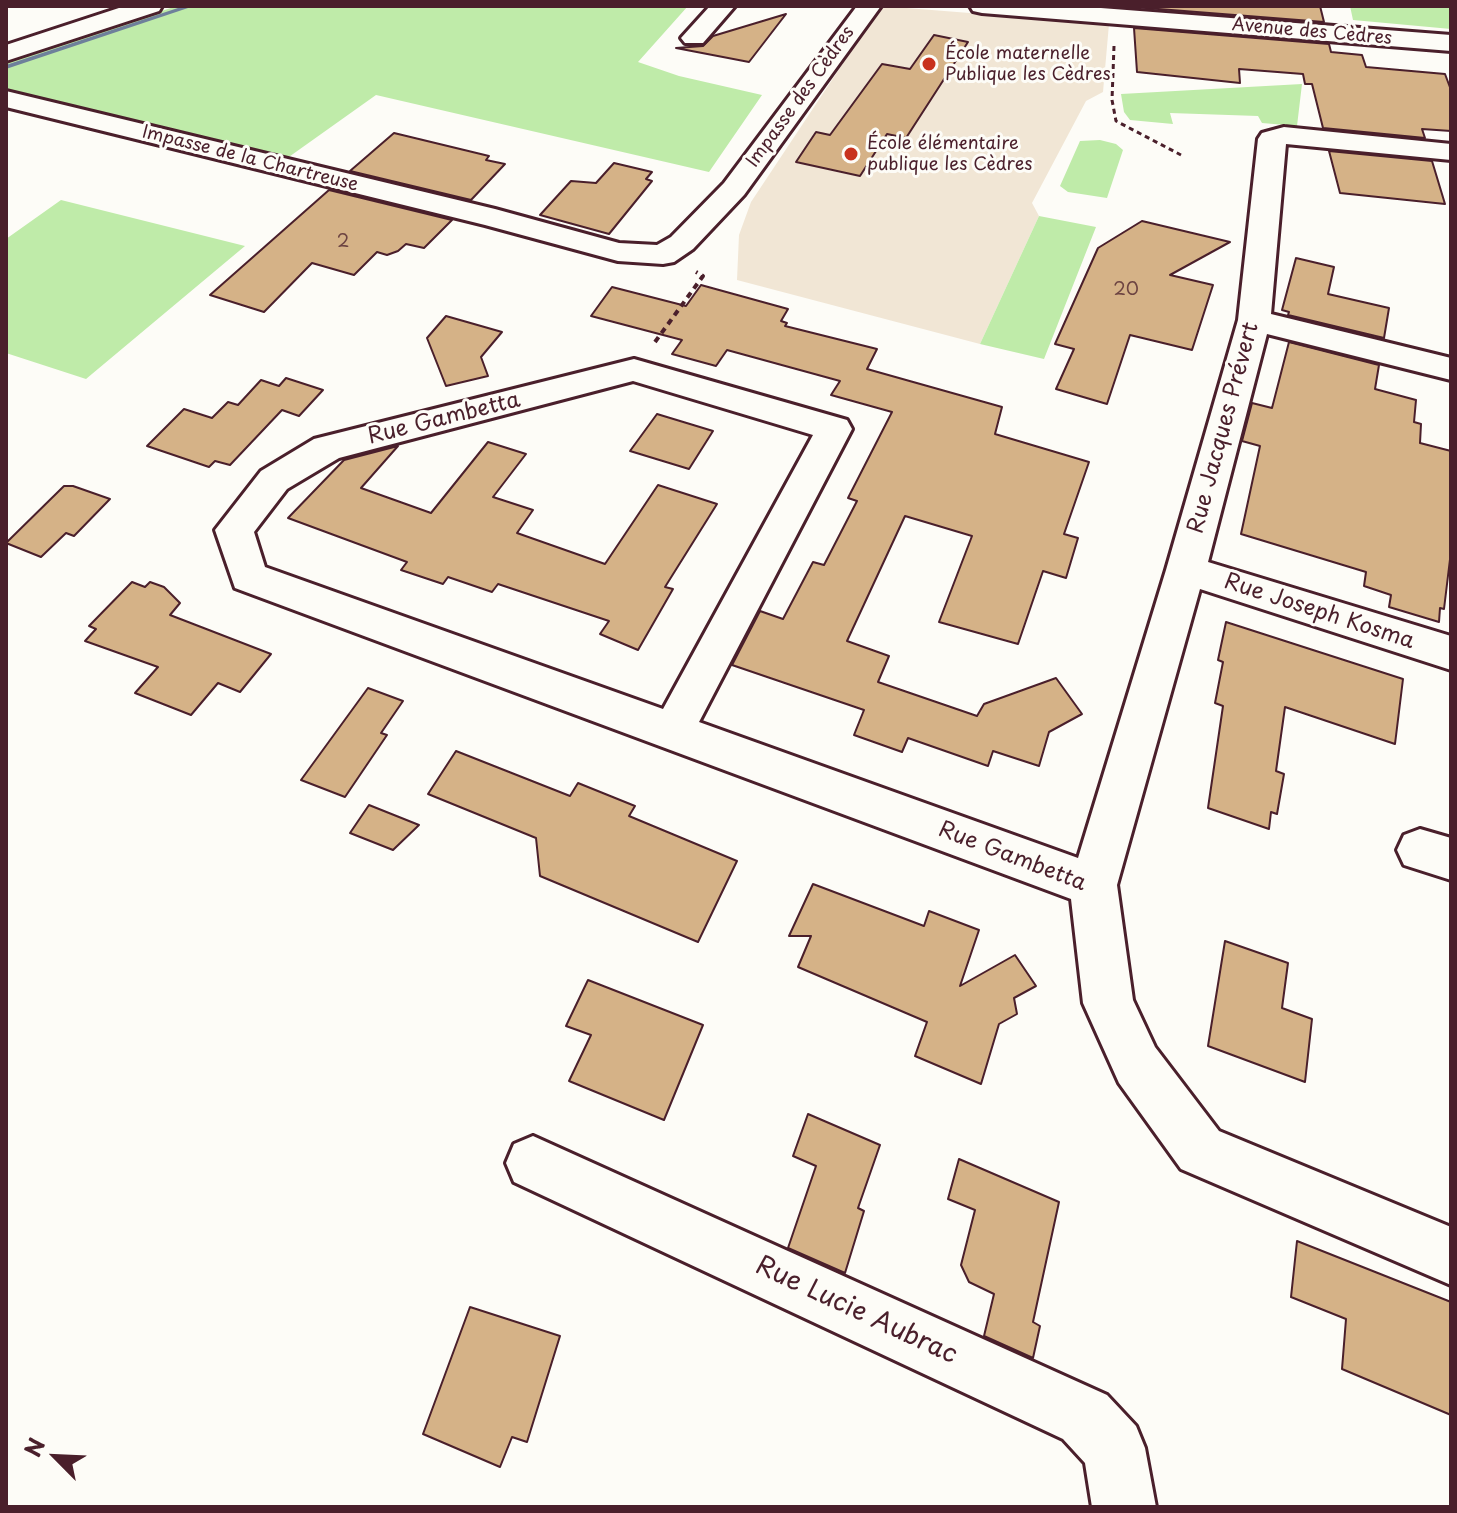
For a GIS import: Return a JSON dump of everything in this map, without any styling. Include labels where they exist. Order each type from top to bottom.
[{"type":"street","points":[[6,53],[150,6]]},
{"type":"street","points":[[694,38],[723,6]]},
{"type":"street","name":"Impasse des Cèdres","points":[[663,255],[682,243],[734,189],[869,6]]},
{"type":"street","name":"Avenue des Cèdres","points":[[982,6],[1451,43]]},
{"type":"street","points":[[1341,6],[1349,34]]},
{"type":"street","name":"Impasse de la Chartreuse","points":[[6,99],[495,218],[618,252],[663,255]]},
{"type":"street","name":"Rue Jacques Prévert","points":[[1093,885],[1186,570],[1254,320],[1272,139],[1284,135],[1451,152]]},
{"type":"street","points":[[1254,320],[1451,369]]},
{"type":"street","points":[[634,370],[834,429],[673,731]]},
{"type":"street","name":"Rue Gambetta","points":[[634,370],[327,448],[274,480],[234,530],[249,577],[1093,885],[1108,1003],[1137,1065],[1200,1150],[1451,1256]]},
{"type":"street","name":"Rue Joseph Kosma","points":[[1186,570],[1451,653]]},
{"type":"street","name":"Rue Lucie Aubrac","points":[[533,1163],[1085,1417],[1114,1448],[1124,1507]]},
{"type":"path","points":[[1116,17],[1112,100],[1116,121],[1181,155]]},
{"type":"path","points":[[634,370],[703,276],[663,255]]},
{"type":"shaded area","points":[[881,6],[1109,24],[1103,92],[1086,101],[1032,203],[1039,216],[980,344],[737,280],[739,235],[751,202]]},
{"type":"green space","points":[[177,6],[688,6],[638,62],[679,76],[762,95],[709,172],[376,95],[286,159],[6,105],[6,61]]},
{"type":"green space","points":[[1350,6],[1451,7],[1451,29],[1353,20]]},
{"type":"green space","points":[[1302,84],[1297,126],[1262,123],[1258,116],[1170,113],[1173,124],[1130,120],[1124,112],[1121,94]]},
{"type":"green space","points":[[1100,140],[1116,144],[1123,150],[1107,198],[1068,192],[1060,186],[1080,141]]},
{"type":"green space","points":[[61,200],[245,246],[86,379],[6,353],[6,239]]},
{"type":"green space","points":[[1039,216],[1096,227],[1044,359],[980,344]]},
{"type":"building","points":[[1320,6],[1324,22],[1133,7]]},
{"type":"building","points":[[786,14],[749,62],[676,48],[703,46],[713,36]]},
{"type":"building","points":[[1134,28],[1329,44],[1331,52],[1362,55],[1366,67],[1445,74],[1451,90],[1451,131],[1422,129],[1425,138],[1323,128],[1312,84],[1305,84],[1303,74],[1239,69],[1240,83],[1137,72]]},
{"type":"building","points":[[934,35],[968,42],[906,138],[887,134],[860,176],[796,162],[816,132],[830,135],[882,64],[910,69]]},
{"type":"building","points":[[394,133],[489,156],[486,160],[505,164],[471,200],[350,171]]},
{"type":"building","points":[[1329,151],[1432,161],[1445,204],[1340,193]]},
{"type":"building","points":[[614,163],[652,172],[646,179],[652,181],[609,234],[540,215],[571,181],[596,183]]},
{"type":"building","points":[[329,190],[452,220],[424,248],[406,244],[387,255],[377,252],[354,275],[312,263],[264,312],[210,295]]},
{"type":"building","points":[[1142,221],[1230,242],[1170,275],[1213,285],[1192,350],[1130,335],[1107,404],[1056,389],[1074,349],[1055,344],[1098,248]]},
{"type":"building","points":[[1296,258],[1334,267],[1328,294],[1389,308],[1384,338],[1288,315],[1289,312],[1282,310]]},
{"type":"building","points":[[701,285],[788,309],[781,321],[787,323],[785,326],[877,349],[867,369],[1002,407],[995,434],[1089,462],[1064,534],[1078,538],[1066,578],[1043,571],[1018,644],[939,622],[972,536],[905,516],[847,641],[889,656],[878,682],[977,716],[984,704],[1056,678],[1082,714],[1049,732],[1039,766],[993,751],[988,766],[908,738],[902,752],[854,735],[864,710],[732,665],[760,611],[783,619],[813,562],[824,565],[857,501],[848,498],[892,412],[831,395],[840,381],[727,350],[716,366],[672,354],[682,340],[591,316],[612,287],[686,306]]},
{"type":"building","points":[[446,316],[502,332],[481,357],[488,376],[446,386],[427,338]]},
{"type":"building","points":[[1289,342],[1379,365],[1375,389],[1416,400],[1414,422],[1421,424],[1420,443],[1451,451],[1451,551],[1444,609],[1440,608],[1439,622],[1389,607],[1391,595],[1364,586],[1366,572],[1241,534],[1260,446],[1242,441],[1252,403],[1272,408]]},
{"type":"building","points":[[286,378],[323,390],[299,416],[282,410],[230,465],[215,461],[209,467],[147,446],[184,409],[212,418],[228,402],[238,405],[261,380],[279,386]]},
{"type":"building","points":[[657,414],[713,431],[689,469],[630,451]]},
{"type":"building","points":[[488,442],[526,454],[493,497],[533,510],[517,533],[605,564],[658,485],[717,504],[665,587],[673,589],[638,650],[600,634],[609,621],[498,584],[492,592],[448,577],[443,584],[401,570],[407,562],[288,518],[344,460],[398,446],[361,488],[431,513]]},
{"type":"building","points":[[64,486],[73,486],[110,499],[74,536],[66,533],[41,557],[6,543]]},
{"type":"building","points":[[132,582],[145,587],[150,582],[164,587],[180,603],[170,615],[271,654],[240,692],[218,683],[191,715],[135,693],[158,667],[85,641],[96,629],[89,626]]},
{"type":"building","points":[[1226,622],[1403,679],[1395,744],[1285,707],[1276,771],[1284,774],[1277,814],[1271,812],[1269,829],[1208,808],[1223,706],[1215,703],[1223,662],[1218,660]]},
{"type":"building","points":[[368,688],[403,701],[381,733],[387,735],[345,797],[301,780]]},
{"type":"building","points":[[456,751],[570,796],[578,783],[635,806],[629,816],[737,861],[698,942],[540,876],[536,838],[428,794]]},
{"type":"building","points":[[369,805],[419,825],[393,850],[350,833]]},
{"type":"building","points":[[813,884],[924,926],[929,911],[979,930],[960,986],[1015,955],[1036,986],[1014,998],[1017,1014],[999,1024],[981,1084],[915,1056],[927,1022],[798,967],[811,936],[789,936]]},
{"type":"building","points":[[1225,941],[1288,963],[1282,1008],[1312,1019],[1305,1082],[1208,1046]]},
{"type":"building","points":[[588,980],[703,1025],[664,1120],[569,1081],[591,1035],[566,1026]]},
{"type":"building","points":[[808,1114],[880,1145],[858,1208],[864,1211],[845,1273],[788,1248],[816,1166],[793,1156]]},
{"type":"building","points":[[959,1159],[1059,1202],[1033,1322],[1040,1326],[1033,1358],[984,1336],[994,1294],[969,1282],[961,1265],[975,1210],[948,1199]]},
{"type":"building","points":[[1297,1241],[1451,1302],[1451,1415],[1342,1369],[1346,1319],[1291,1297]]},
{"type":"building","points":[[470,1307],[560,1336],[527,1442],[512,1437],[500,1467],[423,1434]]},
{"type":"waterway","points":[[6,67],[191,6]]},
{"type":"place","name":"École maternelle Publique les Cèdres","points":[[929,64]]},
{"type":"place","name":"École élémentaire publique les Cèdres","points":[[851,154]]}]
